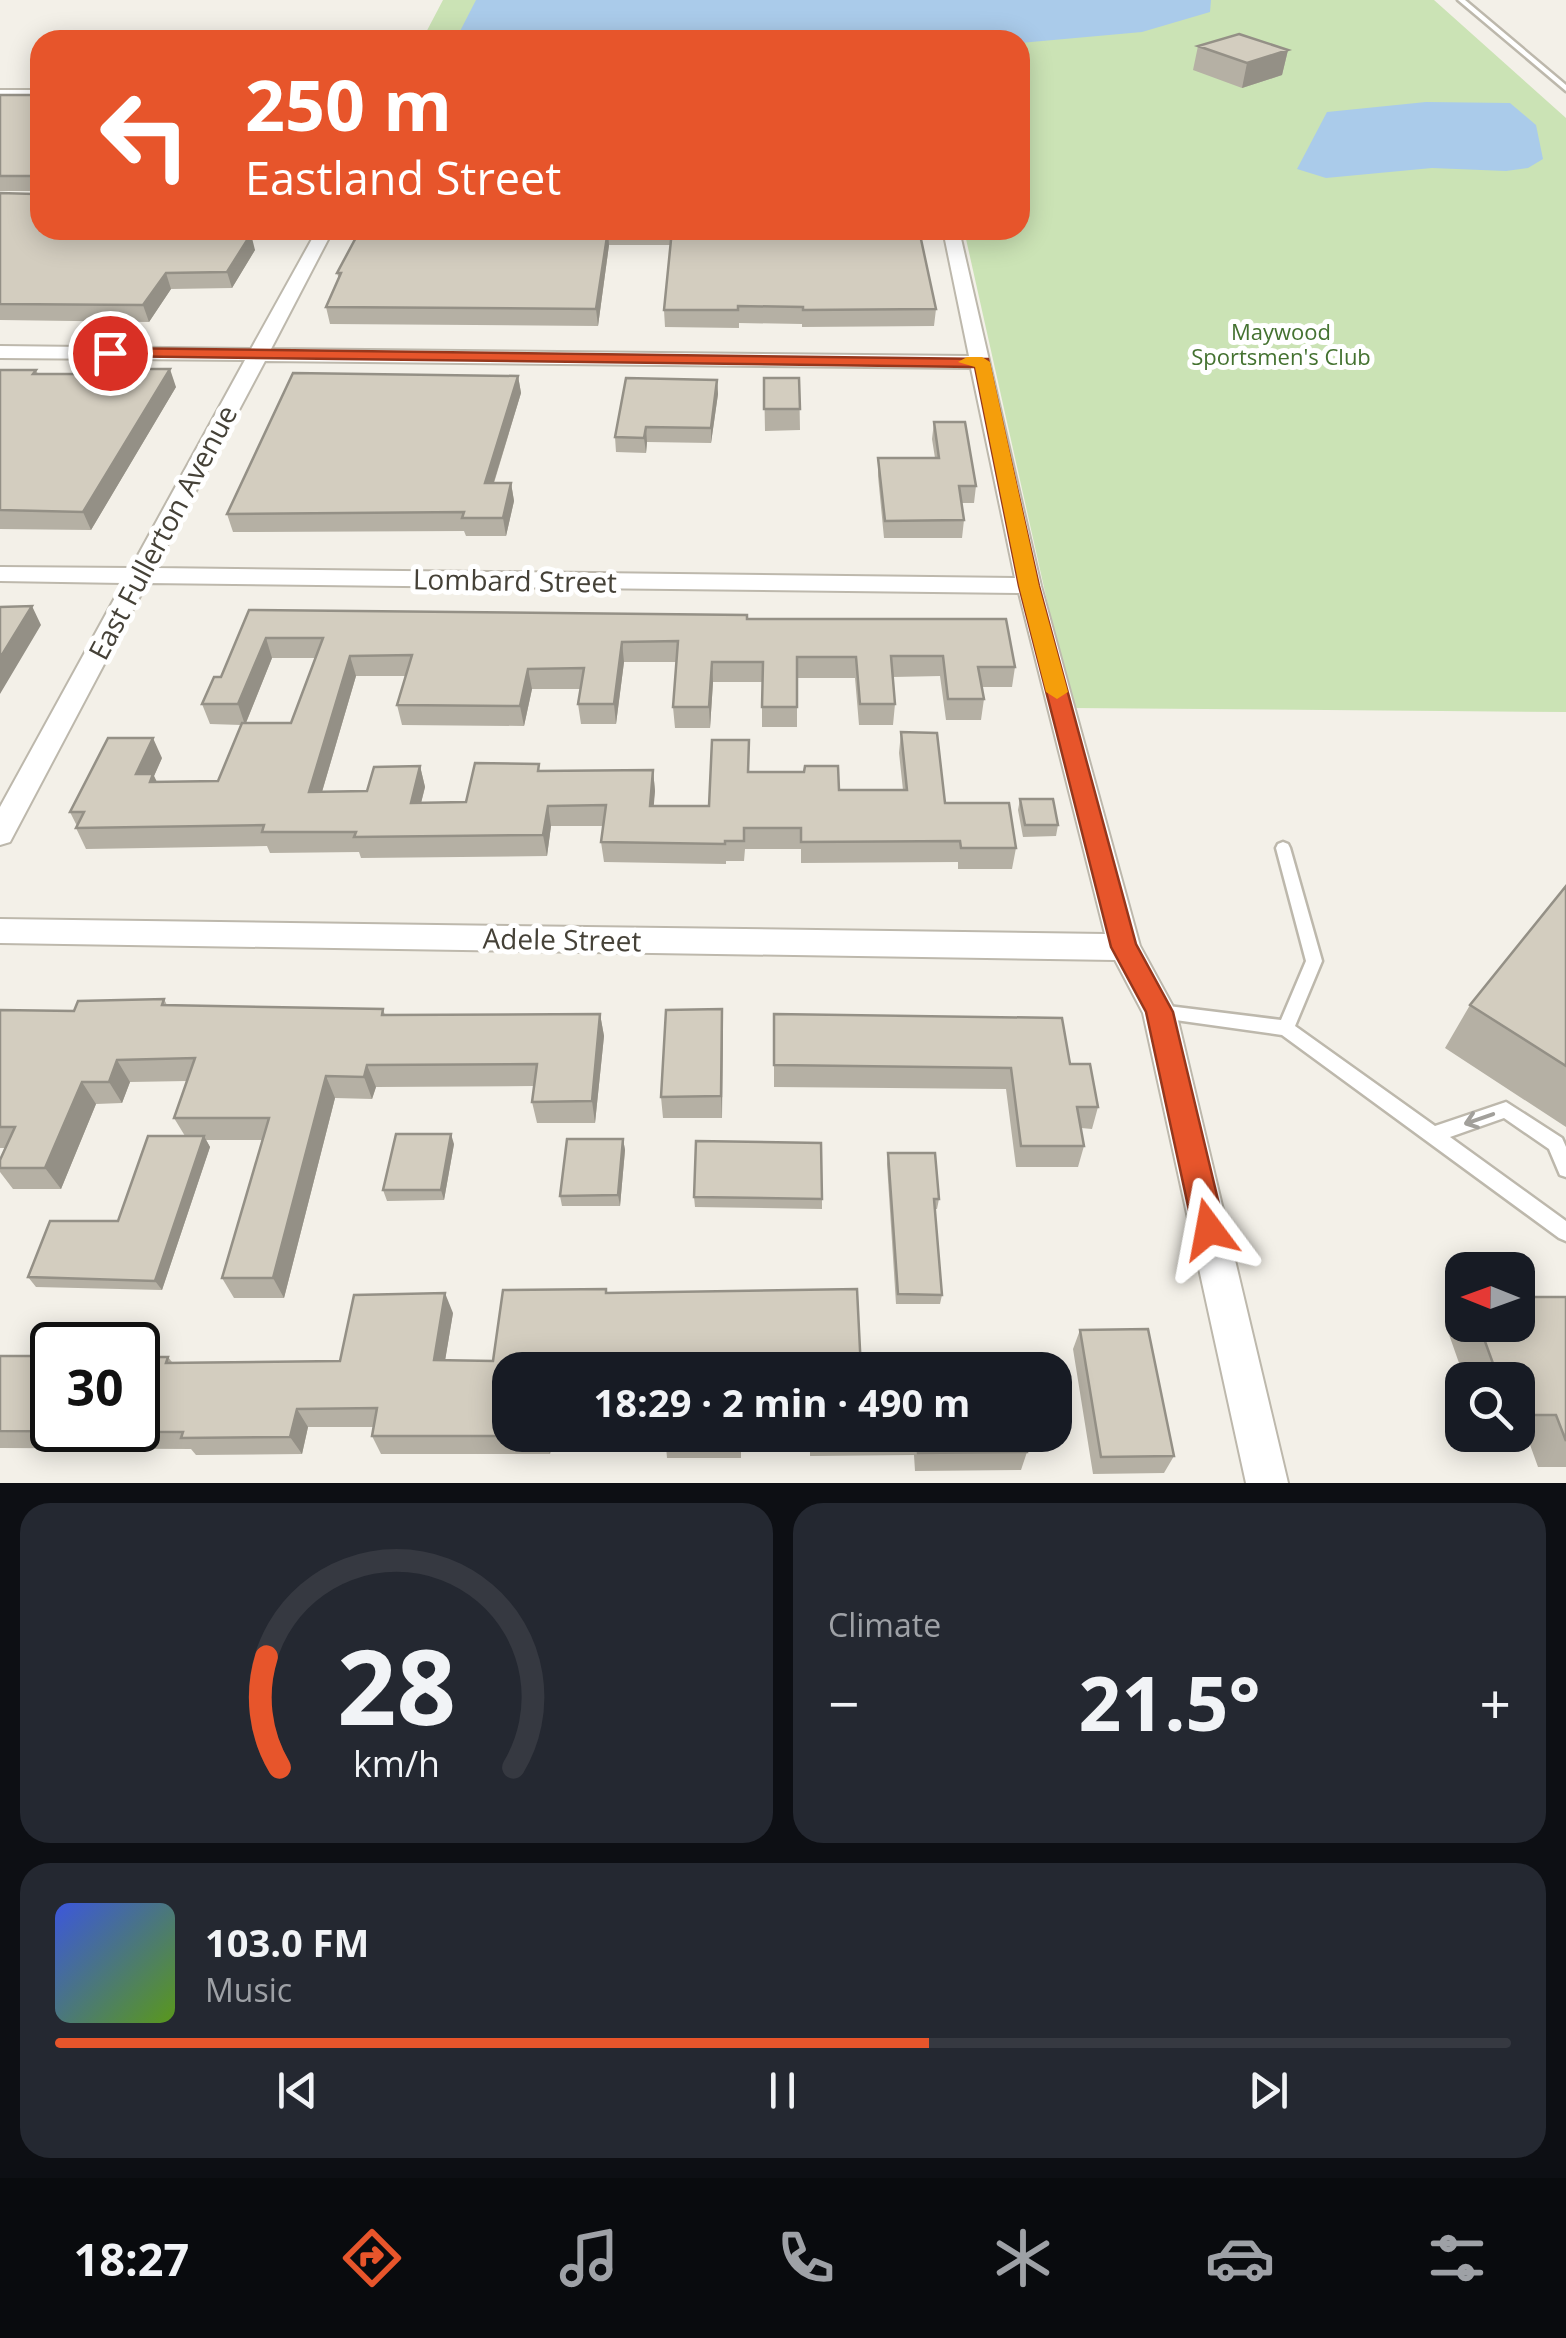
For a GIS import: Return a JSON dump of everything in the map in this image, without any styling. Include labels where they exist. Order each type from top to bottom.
[{"type":"street","points":[[0,94],[30,94]]},
{"type":"street","name":"East Fullerton Avenue","points":[[0,834],[320,240]]},
{"type":"street","points":[[952,240],[1029,586],[1124,947],[1159,1012],[1267,1483]]},
{"type":"street","points":[[0,352],[982,362]]},
{"type":"street","name":"Lombard Street","points":[[0,574],[1029,586]]},
{"type":"street","name":"Adele Street","points":[[0,931],[1124,947]]},
{"type":"lane","points":[[1461,0],[1566,90]]},
{"type":"lane","points":[[1283,848],[1314,962],[1286,1028]]},
{"type":"lane","points":[[1159,1012],[1286,1028],[1566,1232]]},
{"type":"lane","points":[[1436,1134],[1506,1110],[1556,1144],[1566,1170]]},
{"type":"green space","name":"Maywood Sportsmen's Club","points":[[443,0],[1434,0],[1566,118],[1566,712],[1071,708],[966,240],[1030,240],[1030,30],[427,30]]},
{"type":"water","points":[[476,0],[1211,0],[1210,12],[1142,32],[1030,42],[1030,30],[461,30]]},
{"type":"water","points":[[1426,102],[1510,103],[1536,125],[1543,159],[1528,168],[1506,171],[1432,168],[1326,178],[1297,169],[1327,112]]},
{"type":"building","points":[[1239,34],[1288,50],[1247,63],[1198,46]]},
{"type":"building","points":[[0,95],[30,95],[30,176],[0,176]]},
{"type":"building","points":[[0,193],[30,194],[30,240],[247,240],[227,272],[166,273],[143,305],[0,304]]},
{"type":"building","points":[[355,240],[606,240],[596,309],[326,307],[341,273],[337,273]]},
{"type":"building","points":[[671,240],[921,240],[936,309],[803,310],[738,306],[738,310],[664,310]]},
{"type":"building","points":[[137,369],[170,369],[83,512],[0,510],[0,370],[36,370],[33,374],[134,374]]},
{"type":"building","points":[[293,373],[518,376],[485,483],[511,483],[503,518],[462,518],[464,512],[227,514]]},
{"type":"building","points":[[626,378],[717,380],[711,428],[646,427],[644,438],[615,437]]},
{"type":"building","points":[[764,378],[799,378],[800,409],[764,409]]},
{"type":"building","points":[[934,422],[965,422],[976,486],[959,486],[964,520],[885,521],[878,458],[939,458]]},
{"type":"building","points":[[32,606],[0,658],[0,607]]},
{"type":"building","points":[[249,610],[747,615],[747,619],[1006,619],[1015,667],[978,667],[984,699],[948,699],[943,656],[891,656],[895,704],[860,704],[856,657],[797,657],[797,707],[762,707],[763,662],[712,662],[709,707],[673,707],[678,641],[622,642],[614,704],[578,704],[584,668],[528,669],[520,706],[397,705],[412,655],[350,656],[309,792],[367,791],[374,767],[420,766],[411,803],[466,802],[475,763],[539,764],[538,771],[653,770],[650,806],[709,806],[712,740],[749,740],[748,772],[804,772],[805,766],[838,766],[839,790],[907,790],[901,732],[937,733],[945,803],[1009,803],[1016,848],[961,848],[960,841],[801,842],[801,828],[744,828],[744,841],[725,844],[601,842],[606,805],[548,806],[543,835],[354,837],[356,832],[262,832],[264,825],[76,828],[84,812],[70,812],[108,738],[153,738],[136,774],[153,774],[150,782],[218,781],[242,723],[291,723],[323,638],[266,638],[238,704],[202,704],[214,677],[221,677]]},
{"type":"building","points":[[1020,799],[1053,799],[1058,825],[1025,825]]},
{"type":"building","points":[[1566,886],[1566,1066],[1470,1005]]},
{"type":"building","points":[[164,999],[162,1005],[383,1009],[382,1015],[600,1014],[592,1101],[532,1102],[537,1064],[367,1065],[364,1077],[326,1076],[273,1278],[222,1278],[269,1118],[174,1118],[195,1058],[117,1060],[109,1082],[82,1082],[45,1168],[0,1168],[15,1127],[0,1127],[0,1010],[74,1011],[78,1001]]},
{"type":"building","points":[[722,1009],[721,1096],[661,1097],[666,1010]]},
{"type":"building","points":[[774,1014],[1062,1018],[1070,1064],[1090,1064],[1098,1107],[1077,1107],[1084,1146],[1021,1146],[1011,1068],[774,1065]]},
{"type":"building","points":[[396,1134],[451,1134],[441,1190],[383,1190]]},
{"type":"building","points":[[148,1136],[204,1136],[155,1281],[28,1277],[50,1221],[118,1221]]},
{"type":"building","points":[[567,1139],[623,1139],[618,1195],[560,1196]]},
{"type":"building","points":[[696,1141],[821,1143],[822,1199],[694,1197]]},
{"type":"building","points":[[888,1153],[935,1153],[939,1199],[934,1199],[942,1295],[898,1294]]},
{"type":"building","points":[[606,1289],[606,1293],[857,1289],[860,1352],[494,1352],[503,1290]]},
{"type":"building","points":[[445,1293],[434,1360],[492,1361],[492,1436],[372,1436],[377,1408],[297,1409],[290,1437],[181,1438],[183,1432],[160,1432],[160,1357],[168,1357],[166,1363],[340,1361],[354,1295]]},
{"type":"building","points":[[1535,1297],[1566,1297],[1566,1441],[1556,1415],[1535,1415],[1535,1362],[1492,1362],[1485,1342],[1535,1342]]},
{"type":"building","points":[[1148,1329],[1174,1456],[1101,1457],[1080,1330]]},
{"type":"building","points":[[0,1356],[30,1356],[30,1431],[0,1431]]},
{"type":"slow traffic","points":[[967,362],[982,362],[1029,586],[1057,692]]},
{"type":"route","points":[[110,353],[982,362],[1029,586],[1124,947],[1159,1012],[1209,1229]]}]
